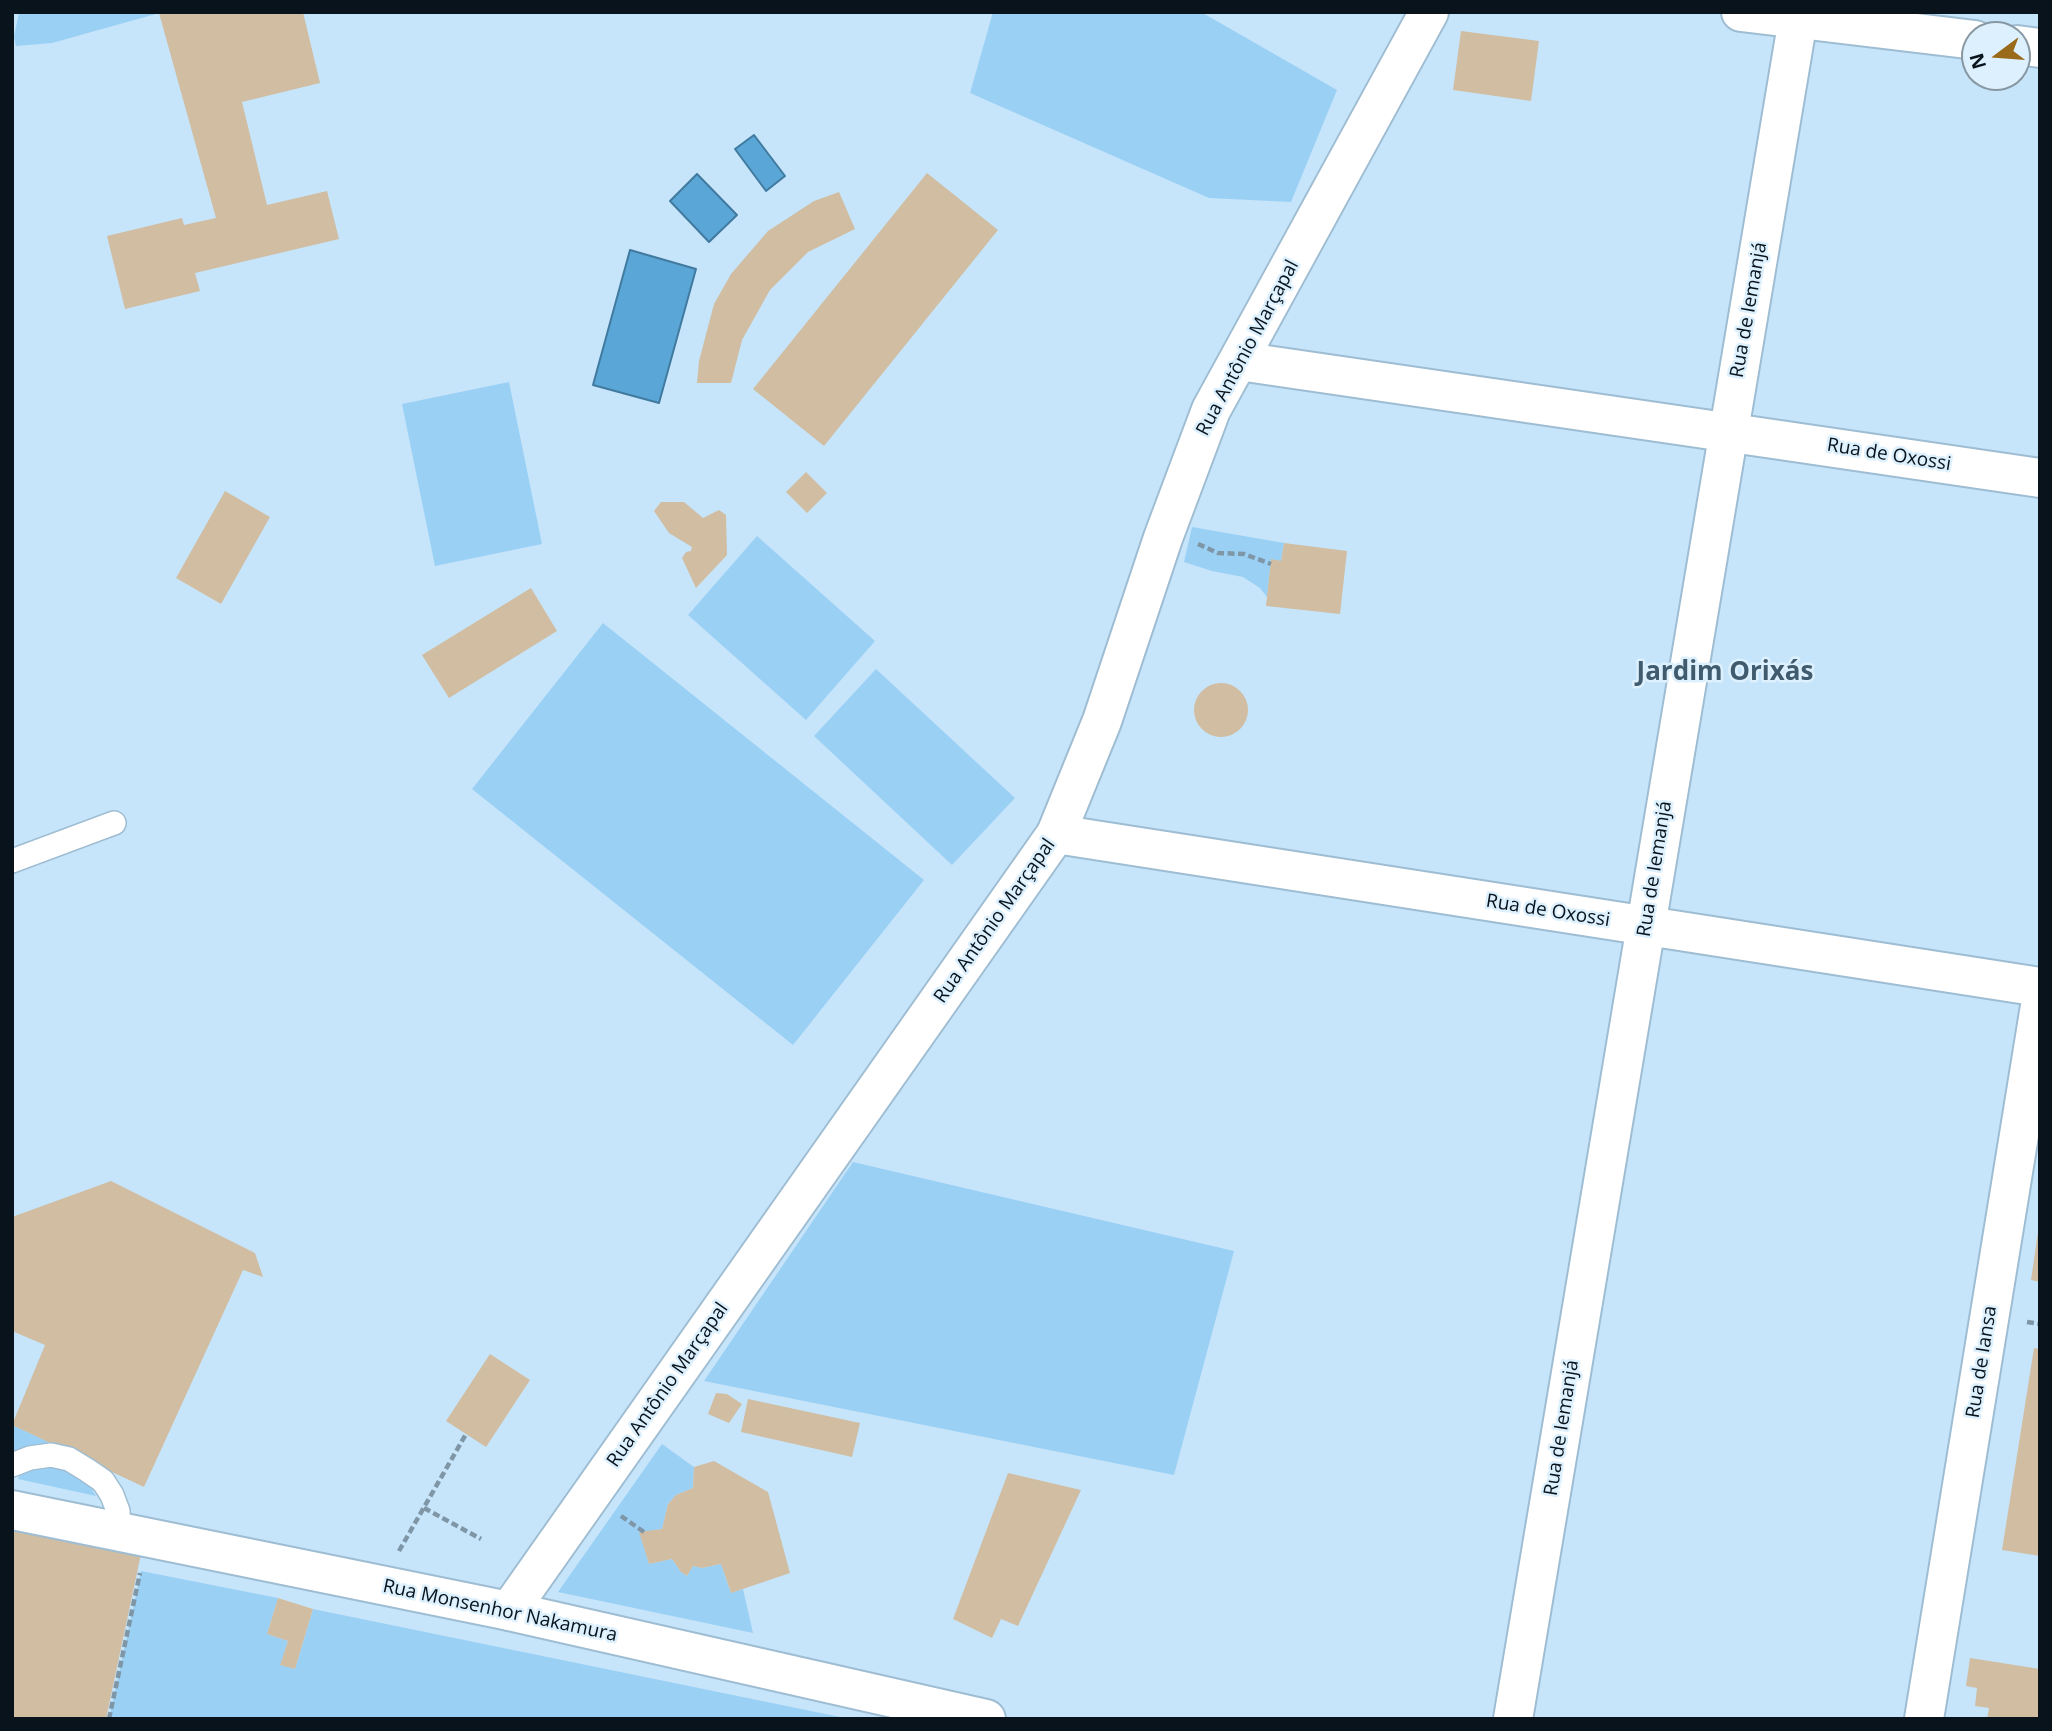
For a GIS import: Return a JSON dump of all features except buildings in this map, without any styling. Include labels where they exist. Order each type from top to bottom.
[{"type":"street","name":"Rua Antônio Marçapal","points":[[509,1611],[1056,834],[1102,721],[1163,538],[1211,410],[1429,12]]},
{"type":"street","points":[[1741,12],[1961,38]]},
{"type":"street","name":"Rua de Iemanjá","points":[[1513,1719],[1798,19]]},
{"type":"street","name":"Rua de Oxossi","points":[[1239,360],[2040,478]]},
{"type":"street","name":"Rua de Oxossi","points":[[1056,834],[2040,987]]},
{"type":"street","name":"Rua de Iansa","points":[[1924,1719],[2040,1006]]},
{"type":"street","name":"Rua Monsenhor Nakamura","points":[[12,1510],[509,1611],[986,1719]]},
{"type":"lane","points":[[12,861],[114,823]]},
{"type":"lane","points":[[12,1465],[30,1458],[51,1455],[69,1459],[103,1482],[134,1536]]},
{"type":"path","points":[[1163,538],[1189,540],[1218,553],[1244,554],[1270,564]]},
{"type":"path","points":[[397,1555],[466,1434]]},
{"type":"path","points":[[424,1508],[481,1539]]},
{"type":"path","points":[[109,1719],[134,1536]]},
{"type":"shaded area","points":[[19,12],[163,12],[52,43],[16,46],[14,37]]},
{"type":"shaded area","points":[[993,12],[1201,12],[1337,90],[1291,202],[1209,198],[970,93]]},
{"type":"shaded area","points":[[754,135],[785,176],[766,191],[735,149]]},
{"type":"shaded area","points":[[697,174],[737,215],[709,242],[670,201]]},
{"type":"shaded area","points":[[630,250],[696,269],[659,403],[593,385]]},
{"type":"shaded area","points":[[509,382],[542,544],[435,566],[402,404]]},
{"type":"shaded area","points":[[1192,527],[1284,543],[1281,561],[1271,560],[1267,597],[1260,588],[1243,577],[1184,562]]},
{"type":"shaded area","points":[[757,536],[875,641],[806,720],[688,615]]},
{"type":"shaded area","points":[[603,623],[924,880],[793,1045],[472,789]]},
{"type":"shaded area","points":[[876,669],[1015,798],[952,865],[814,736]]},
{"type":"shaded area","points":[[853,1162],[1234,1251],[1174,1475],[704,1381]]},
{"type":"shaded area","points":[[12,1425],[60,1447],[12,1455]]},
{"type":"shaded area","points":[[662,1444],[694,1467],[693,1488],[676,1495],[668,1504],[662,1529],[640,1533],[649,1564],[672,1559],[687,1576],[693,1566],[702,1568],[721,1564],[731,1593],[743,1589],[753,1633],[558,1592]]},
{"type":"shaded area","points":[[55,1463],[86,1480],[96,1496],[18,1479],[21,1471]]},
{"type":"shaded area","points":[[141,1571],[278,1598],[267,1634],[288,1641],[281,1664],[295,1669],[313,1609],[850,1719],[109,1719]]},
{"type":"district","name":"Jardim Orixás","points":[[1725,673]]}]
